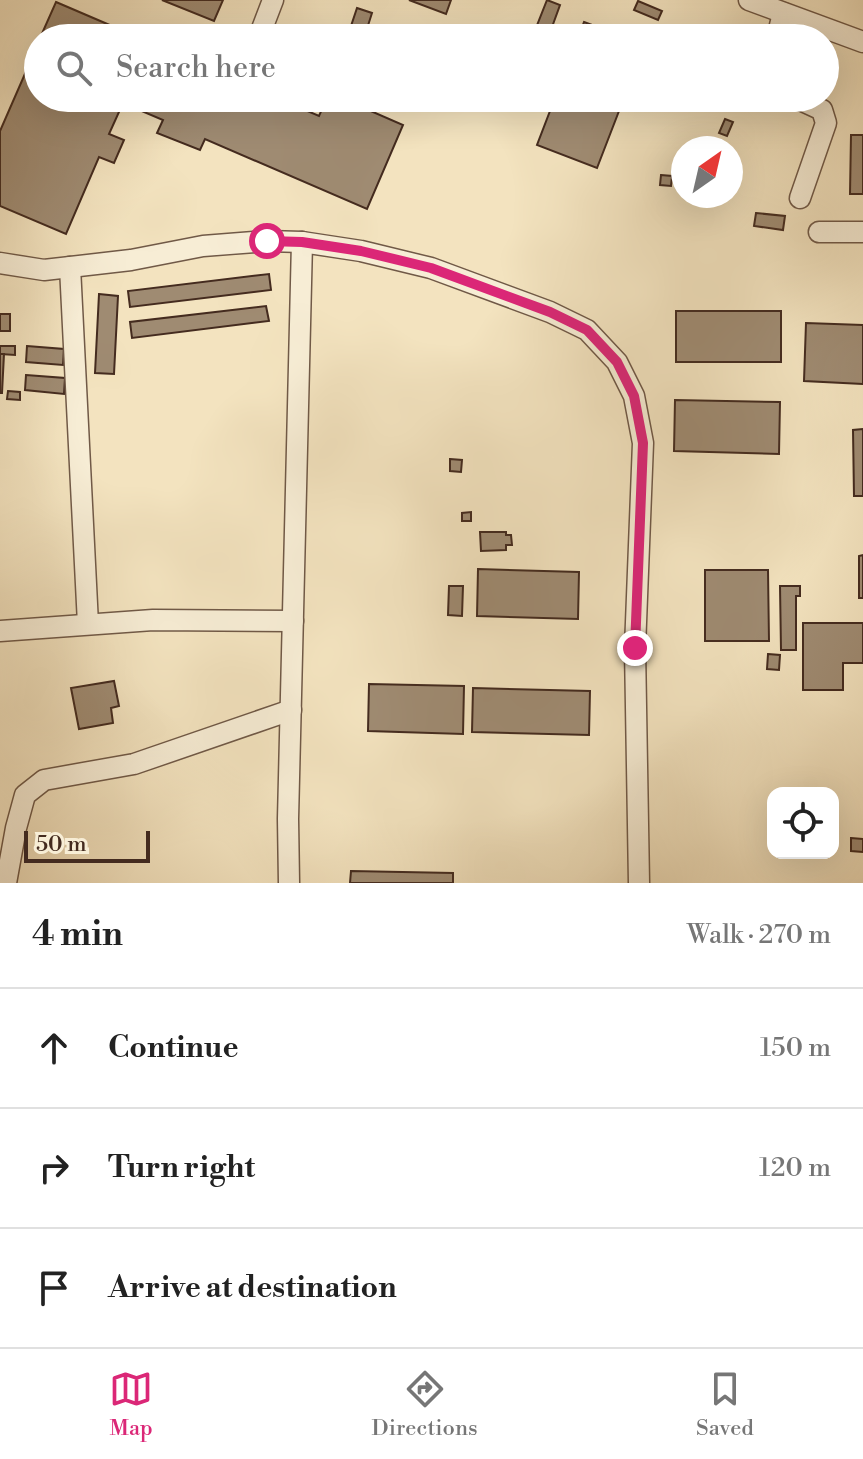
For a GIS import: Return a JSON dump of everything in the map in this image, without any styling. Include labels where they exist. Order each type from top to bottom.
[{"type":"street","points":[[264,24],[273,0]]},
{"type":"street","points":[[749,0],[813,24]]},
{"type":"street","points":[[780,24],[783,13]]},
{"type":"street","points":[[839,33],[863,42]]},
{"type":"street","points":[[800,198],[826,123],[823,112]]},
{"type":"street","points":[[819,232],[863,232]]},
{"type":"street","points":[[0,263],[44,270],[131,260],[203,246],[267,241],[302,242],[361,251],[431,268],[550,312],[587,330],[617,362],[634,396],[643,443],[635,648],[639,883]]},
{"type":"street","points":[[289,883],[302,242]]},
{"type":"street","points":[[70,267],[88,624]]},
{"type":"street","points":[[0,631],[153,620],[293,621]]},
{"type":"street","points":[[6,883],[25,795],[44,780],[134,764],[291,710]]},
{"type":"building","points":[[162,0],[223,0],[214,21]]},
{"type":"building","points":[[409,0],[451,0],[446,14]]},
{"type":"building","points":[[547,0],[560,5],[553,24],[538,24]]},
{"type":"building","points":[[638,1],[662,11],[658,20],[634,10]]},
{"type":"building","points":[[56,2],[107,24],[46,24]]},
{"type":"building","points":[[357,8],[372,13],[368,24],[352,24]]},
{"type":"building","points":[[24,76],[24,112],[119,112],[109,134],[124,140],[114,163],[99,157],[66,234],[0,206],[0,131]]},
{"type":"building","points":[[144,112],[310,112],[319,116],[321,112],[373,112],[403,125],[367,209],[205,139],[200,150],[157,133],[163,120]]},
{"type":"building","points":[[550,112],[619,112],[597,168],[537,145]]},
{"type":"building","points":[[725,119],[733,122],[727,136],[719,133]]},
{"type":"building","points":[[851,135],[863,135],[863,194],[850,194]]},
{"type":"building","points":[[661,175],[671,176],[671,186],[660,185]]},
{"type":"building","points":[[756,213],[785,216],[783,230],[754,226]]},
{"type":"building","points":[[269,274],[271,290],[130,307],[128,291]]},
{"type":"building","points":[[99,294],[118,296],[114,374],[95,373]]},
{"type":"building","points":[[266,306],[269,321],[132,338],[130,322]]},
{"type":"building","points":[[676,311],[781,311],[781,362],[676,362]]},
{"type":"building","points":[[0,314],[10,314],[10,331],[0,331]]},
{"type":"building","points":[[806,323],[863,325],[863,384],[804,381]]},
{"type":"building","points":[[0,346],[15,346],[15,355],[0,354]]},
{"type":"building","points":[[27,346],[64,349],[63,365],[26,362]]},
{"type":"building","points":[[0,354],[4,354],[2,393],[0,393]]},
{"type":"building","points":[[26,375],[65,378],[64,394],[25,390]]},
{"type":"building","points":[[8,391],[20,392],[20,400],[7,399]]},
{"type":"building","points":[[675,400],[780,402],[779,454],[674,451]]},
{"type":"building","points":[[863,429],[863,496],[854,496],[853,430]]},
{"type":"building","points":[[450,459],[462,460],[461,472],[450,471]]},
{"type":"building","points":[[471,512],[471,521],[462,521],[462,513]]},
{"type":"building","points":[[480,532],[506,532],[506,535],[511,535],[512,545],[506,545],[506,550],[481,551]]},
{"type":"building","points":[[863,555],[863,598],[859,598],[859,556]]},
{"type":"building","points":[[478,569],[579,572],[578,619],[477,616]]},
{"type":"building","points":[[705,570],[768,570],[769,641],[705,641]]},
{"type":"building","points":[[449,586],[463,586],[462,616],[448,615]]},
{"type":"building","points":[[780,586],[800,586],[800,596],[796,596],[796,650],[781,650]]},
{"type":"building","points":[[803,623],[863,623],[863,663],[843,663],[843,690],[803,690]]},
{"type":"building","points":[[768,654],[780,655],[779,670],[767,669]]},
{"type":"building","points":[[114,681],[119,706],[111,708],[113,723],[79,729],[71,688]]},
{"type":"building","points":[[369,684],[464,686],[463,734],[368,731]]},
{"type":"building","points":[[473,688],[590,691],[589,735],[472,732]]},
{"type":"building","points":[[851,838],[863,839],[863,852],[851,851]]},
{"type":"building","points":[[351,871],[453,873],[453,883],[350,883]]},
{"type":"route","points":[[267,241],[302,242],[361,251],[431,268],[550,312],[587,330],[617,362],[634,396],[643,443],[635,648]]}]
